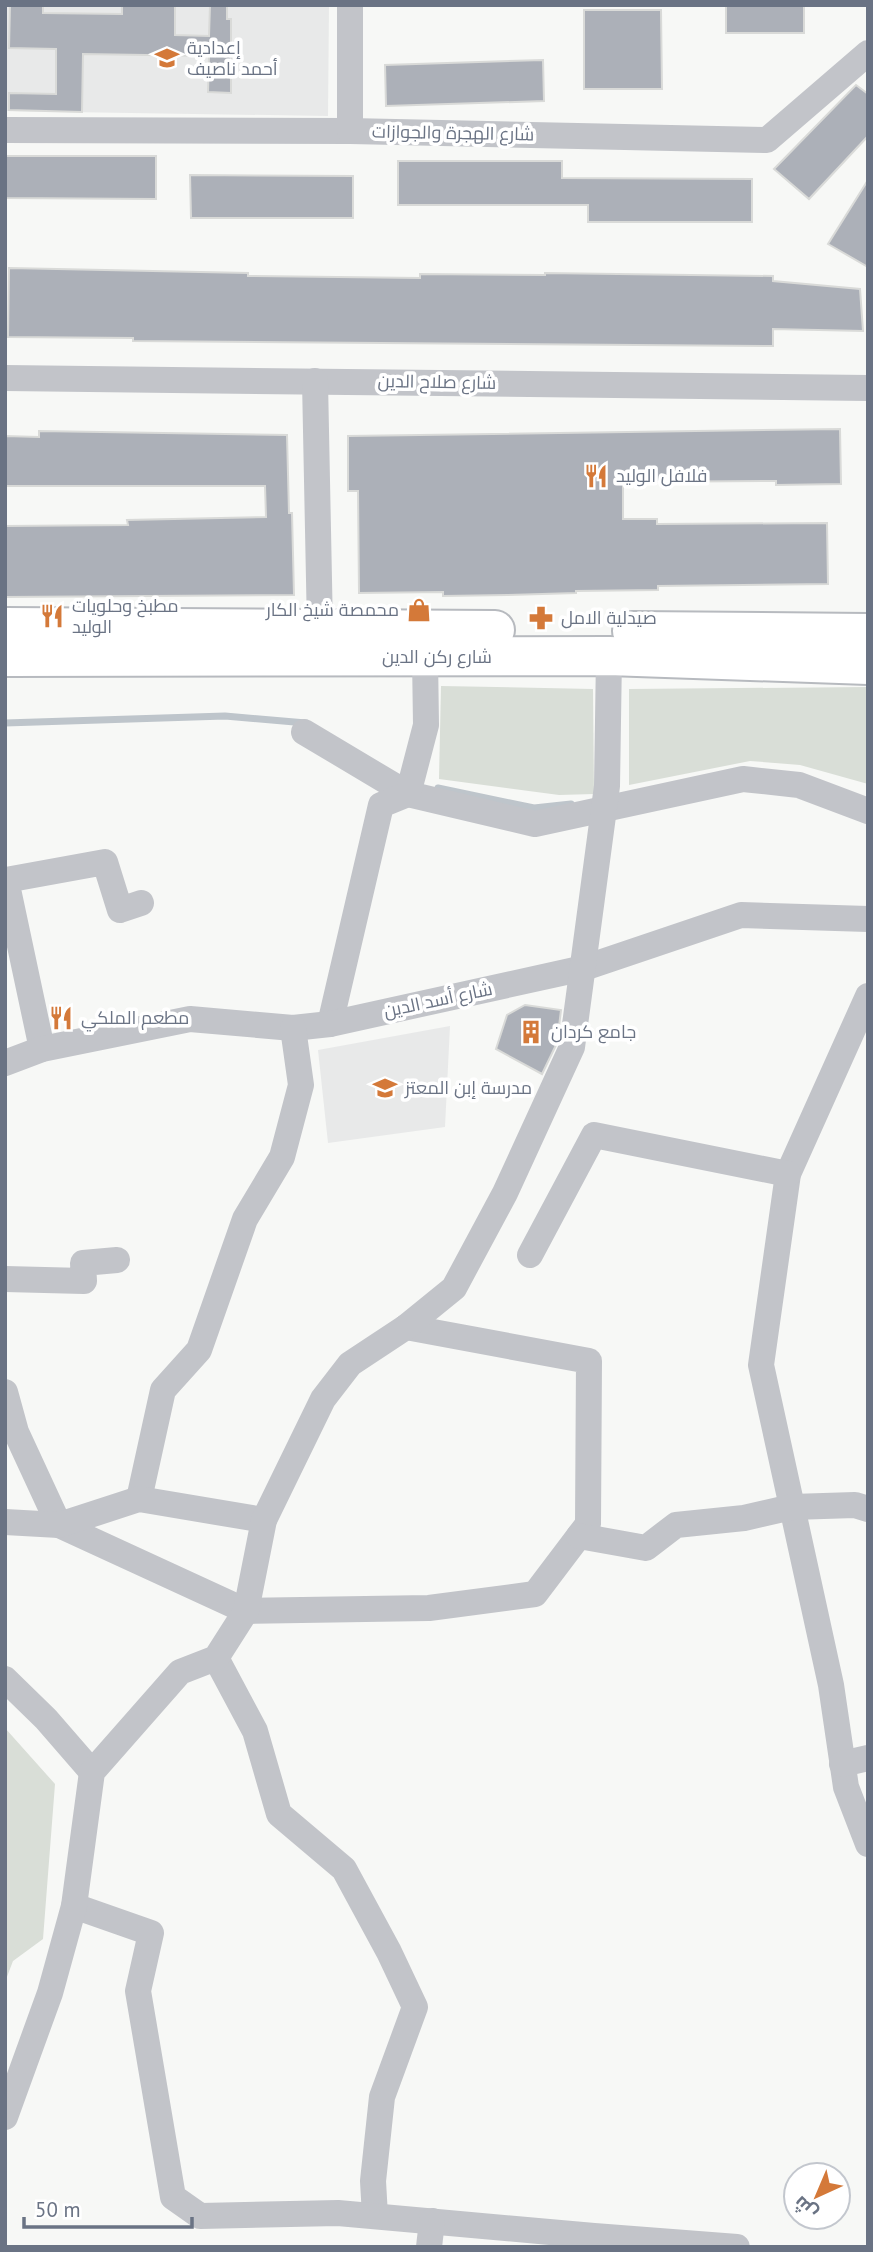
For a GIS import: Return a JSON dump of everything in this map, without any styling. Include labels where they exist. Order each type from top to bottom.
[{"type":"main road","name":"شارع ركن الدين","points":[[5,627],[867,633]]},
{"type":"main road","name":"شارع ركن الدين","points":[[5,657],[609,656],[868,665]]},
{"type":"street","points":[[350,5],[350,131]]},
{"type":"street","name":"شارع الهجرة والجوازات","points":[[5,131],[350,131],[767,140],[868,53]]},
{"type":"street","name":"شارع صلاح الدين","points":[[5,378],[868,388]]},
{"type":"street","points":[[315,381],[320,629]]},
{"type":"street","points":[[867,633],[868,624]]},
{"type":"street","points":[[5,2117],[50,1993],[74,1906],[92,1772],[180,1672],[216,1658],[246,1611],[264,1520],[323,1399],[350,1364],[406,1327],[454,1288],[505,1193],[572,1047],[607,786],[609,656]]},
{"type":"street","points":[[330,1024],[381,805],[412,783],[426,725],[425,657]]},
{"type":"street","points":[[304,733],[412,783],[535,824],[743,779],[799,785],[868,811]]},
{"type":"street","points":[[42,1049],[6,880],[105,862],[120,910],[141,903]]},
{"type":"street","name":"شارع أسد الدين","points":[[5,1063],[42,1049],[190,1019],[293,1028],[330,1024],[584,968],[741,915],[868,919]]},
{"type":"street","points":[[868,996],[788,1174],[761,1365],[831,1685],[855,1761],[846,1787],[868,1844]]},
{"type":"street","points":[[139,1499],[163,1390],[200,1350],[245,1219],[282,1157],[302,1085],[293,1028]]},
{"type":"street","points":[[530,1255],[594,1135],[788,1174]]},
{"type":"street","points":[[5,1279],[84,1280],[83,1263],[117,1260]]},
{"type":"street","points":[[5,1392],[16,1432],[59,1525],[246,1611],[429,1608],[535,1594],[587,1524],[589,1361],[406,1327]]},
{"type":"street","points":[[5,1522],[59,1525],[139,1499],[264,1520]]},
{"type":"street","points":[[579,1536],[646,1548],[676,1525],[744,1518],[792,1507],[855,1505],[868,1509]]},
{"type":"street","points":[[216,1658],[255,1731],[279,1814],[344,1869],[415,2007],[382,2097],[373,2181],[375,2216]]},
{"type":"street","points":[[5,1679],[46,1719],[92,1772]]},
{"type":"street","points":[[74,1906],[151,1933],[138,1991],[173,2197],[200,2216],[338,2213],[375,2216],[430,2234],[737,2247]]},
{"type":"shaded area","name":"إعدادية أحمد ناصيف","points":[[5,5],[329,5],[328,116],[5,111]]},
{"type":"shaded area","points":[[441,686],[593,689],[594,794],[559,795],[439,779]]},
{"type":"shaded area","points":[[868,687],[868,784],[800,765],[750,761],[629,785],[629,689]]},
{"type":"shaded area","name":"مدرسة إبن المعتز","points":[[450,1026],[445,1127],[328,1143],[318,1050]]},
{"type":"shaded area","points":[[5,1728],[55,1784],[43,1939],[13,1961],[5,1982]]},
{"type":"building","points":[[10,5],[43,5],[43,13],[122,14],[122,5],[175,5],[175,35],[209,36],[210,5],[227,5],[227,19],[231,19],[231,93],[208,92],[209,56],[83,54],[82,112],[9,110],[9,93],[56,94],[56,49],[9,48]]},
{"type":"building","points":[[726,5],[804,5],[804,33],[726,33]]},
{"type":"building","points":[[584,10],[661,10],[662,89],[584,89]]},
{"type":"building","points":[[543,60],[544,101],[386,106],[385,65]]},
{"type":"building","points":[[856,85],[868,94],[868,136],[809,199],[774,169]]},
{"type":"building","points":[[5,156],[156,156],[156,199],[5,198]]},
{"type":"building","points":[[398,161],[562,161],[562,178],[752,179],[752,222],[588,222],[588,205],[398,205]]},
{"type":"building","points":[[190,175],[353,176],[353,218],[191,218]]},
{"type":"building","points":[[868,180],[868,267],[828,244]]},
{"type":"building","points":[[9,268],[248,273],[248,276],[420,278],[420,274],[545,273],[773,276],[773,281],[860,289],[863,331],[773,329],[773,346],[133,341],[133,338],[8,337]]},
{"type":"building","points":[[840,429],[841,484],[776,485],[776,481],[623,482],[623,519],[657,519],[657,524],[827,523],[828,584],[658,586],[658,590],[508,595],[443,596],[443,592],[359,593],[358,491],[348,491],[348,436]]},
{"type":"building","points":[[39,431],[287,435],[294,595],[5,597],[5,526],[128,525],[127,520],[266,517],[265,486],[5,486],[5,436],[39,437]]},
{"type":"building","name":"جامع كردان","points":[[525,1005],[561,1010],[557,1043],[542,1074],[496,1049],[507,1015]]},
{"type":"waterway","points":[[5,723],[225,716],[306,723]]},
{"type":"waterway","points":[[438,788],[534,808],[571,804]]},
{"type":"place","name":"إعدادية أحمد ناصيف","points":[[167,58]]},
{"type":"place","name":"فلافل الوليد","points":[[596,476]]},
{"type":"place","name":"محمصة شيخ الكار","points":[[419,610]]},
{"type":"place","name":"مطبخ وحلويات الوليد","points":[[52,616]]},
{"type":"place","name":"صيدلية الامل","points":[[541,618]]},
{"type":"place","name":"مطعم الملكي","points":[[61,1018]]},
{"type":"place","name":"جامع كردان","points":[[531,1032]]},
{"type":"place","name":"مدرسة إبن المعتز","points":[[385,1088]]}]
